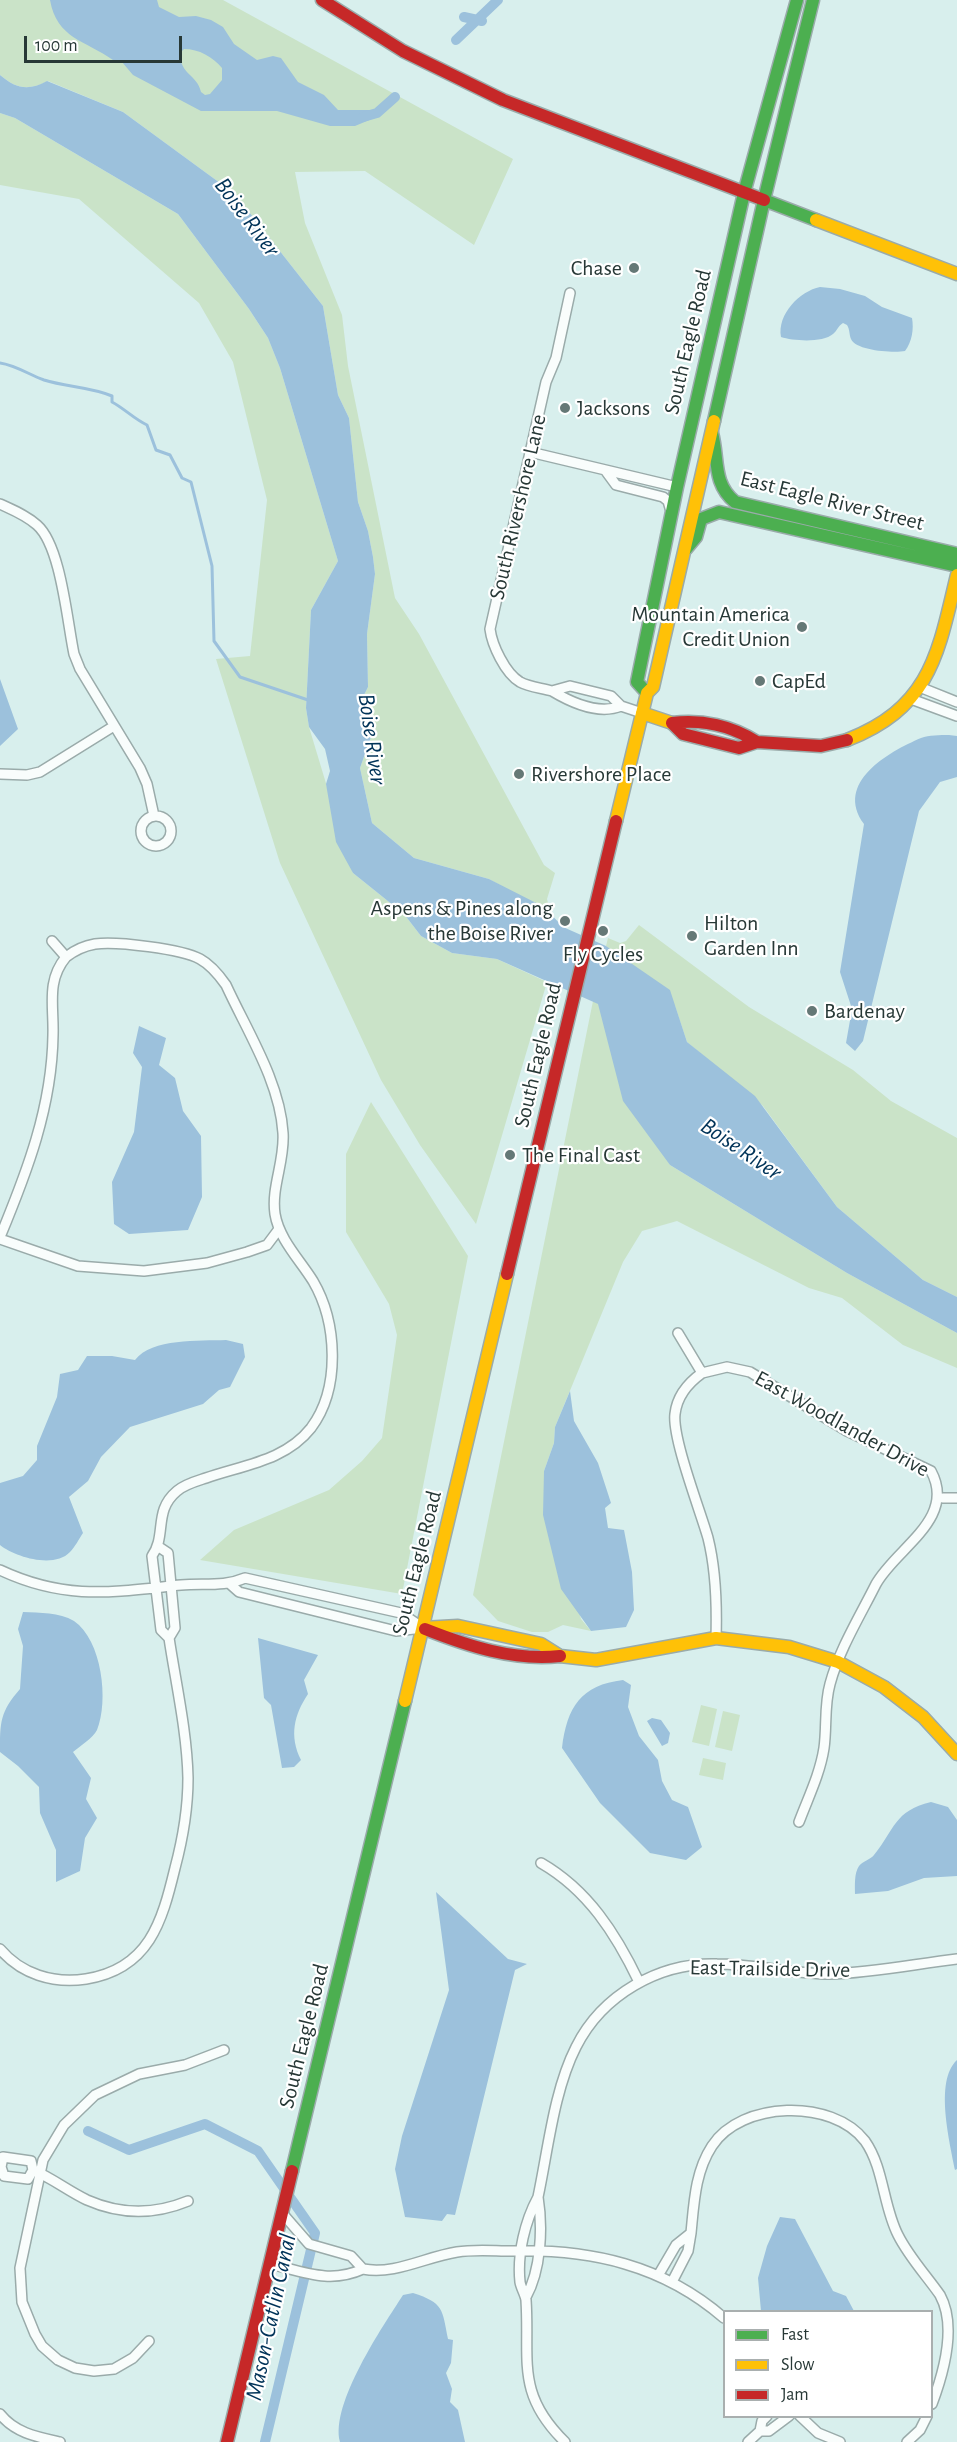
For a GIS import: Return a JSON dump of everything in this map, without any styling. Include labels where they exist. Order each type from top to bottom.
[{"type":"main road","points":[[322,0],[403,51],[459,80],[533,112],[957,274]]},
{"type":"main road","name":"South Eagle Road","points":[[647,693],[637,682],[677,487],[744,193],[797,0]]},
{"type":"main road","name":"South Eagle Road","points":[[227,2442],[589,927],[647,693],[653,687],[764,200],[813,0]]},
{"type":"main road","name":"East Eagle River Street","points":[[712,433],[717,447],[717,483],[726,496],[735,502],[957,554]]},
{"type":"main road","points":[[677,487],[683,500],[679,525],[682,556]]},
{"type":"main road","name":"East Eagle River Street","points":[[682,556],[696,537],[701,519],[719,512],[957,566]]},
{"type":"main road","points":[[642,714],[672,723],[685,720],[744,732],[757,742],[815,747],[845,741],[882,724],[922,688],[935,660],[957,575]]},
{"type":"main road","points":[[423,1628],[458,1626],[541,1644],[560,1656],[596,1660],[716,1638],[789,1647],[838,1662],[904,1701],[940,1734],[957,1754]]},
{"type":"street","name":"South Rivershore Lane","points":[[570,293],[530,452],[490,629],[492,643],[516,679],[552,691],[568,700],[609,711],[621,706]]},
{"type":"street","points":[[530,452],[677,487]]},
{"type":"street","points":[[605,470],[616,485],[663,497],[668,501],[671,516]]},
{"type":"street","points":[[0,504],[22,514],[38,526],[50,542],[74,654],[80,669],[140,768],[147,784],[154,816]]},
{"type":"street","name":"South Rivershore Lane","points":[[552,691],[570,686],[611,696],[621,706],[642,714]]},
{"type":"street","points":[[922,688],[957,702]]},
{"type":"street","points":[[911,699],[957,716]]},
{"type":"street","points":[[0,774],[27,775],[40,772],[114,726]]},
{"type":"street","points":[[52,941],[66,957]]},
{"type":"street","points":[[0,1949],[20,1968],[43,1977],[79,1980],[111,1972],[127,1963],[153,1936],[165,1907],[183,1833],[188,1801],[186,1756],[169,1638],[161,1630],[152,1556],[159,1547],[160,1517],[166,1502],[178,1490],[226,1471],[262,1462],[288,1449],[311,1428],[325,1401],[330,1380],[331,1345],[327,1313],[316,1287],[279,1229],[274,1201],[282,1160],[283,1134],[280,1108],[271,1082],[226,985],[202,960],[175,950],[98,943],[79,948],[66,957],[54,975],[52,984],[53,1061],[37,1141],[0,1238],[78,1266],[144,1271],[207,1263],[248,1252],[267,1245],[279,1229]]},
{"type":"street","points":[[678,1333],[702,1373],[688,1385],[678,1400],[675,1424],[709,1541],[716,1594],[716,1638]]},
{"type":"street","name":"East Woodlander Drive","points":[[702,1373],[727,1367],[750,1372],[847,1431],[931,1471],[939,1480],[943,1498]]},
{"type":"street","points":[[799,1822],[822,1759],[830,1686],[838,1662],[878,1582],[893,1562],[934,1525],[943,1498],[957,1498]]},
{"type":"street","points":[[159,1547],[168,1553],[175,1628],[169,1638]]},
{"type":"street","points":[[0,1570],[36,1584],[77,1592],[127,1593],[171,1586],[230,1584],[245,1578],[400,1613],[423,1628]]},
{"type":"street","points":[[230,1584],[239,1593],[396,1631],[423,1628]]},
{"type":"street","points":[[541,1863],[563,1876],[596,1909],[624,1950],[639,1982]]},
{"type":"street","name":"East Trailside Drive","points":[[538,2197],[566,2070],[576,2046],[597,2016],[617,1997],[639,1982],[671,1969],[707,1964],[831,1974],[957,1959]]},
{"type":"street","points":[[149,2341],[132,2358],[114,2368],[94,2371],[67,2364],[42,2346],[27,2318],[20,2287],[20,2268],[36,2172],[31,2161],[3,2157],[1,2168],[4,2176],[28,2179],[36,2172],[55,2137],[77,2110],[95,2095],[139,2073],[185,2065],[224,2050]]},
{"type":"street","points":[[672,2282],[688,2251],[702,2162],[728,2129],[747,2118],[779,2111],[813,2113],[843,2122],[865,2142],[875,2160],[894,2228],[942,2297],[949,2317],[950,2335],[933,2400]]},
{"type":"street","points":[[36,2172],[86,2199],[129,2211],[149,2213],[188,2201]]},
{"type":"street","points":[[538,2197],[528,2216],[521,2250],[520,2283],[526,2297],[525,2348],[529,2380],[545,2418],[565,2442]]},
{"type":"street","points":[[526,2297],[533,2284],[541,2218],[538,2197]]},
{"type":"street","points":[[282,2213],[309,2244],[351,2256],[363,2269]]},
{"type":"street","points":[[659,2274],[676,2245],[691,2233]]},
{"type":"street","points":[[270,2264],[319,2276],[346,2277],[363,2269],[390,2270],[461,2251],[564,2250],[597,2255],[659,2274],[723,2317]]},
{"type":"street","points":[[0,2414],[8,2424],[34,2437],[60,2442]]},
{"type":"street","points":[[748,2442],[760,2431],[765,2418]]},
{"type":"street","points":[[760,2431],[769,2431],[786,2418]]},
{"type":"street","points":[[802,2418],[818,2433],[840,2442]]},
{"type":"street","points":[[907,2442],[920,2430],[926,2418]]},
{"type":"green space","points":[[0,0],[223,0],[513,159],[474,245],[365,171],[295,172],[305,223],[342,315],[348,366],[395,598],[419,634],[544,865],[555,873],[547,899],[551,914],[489,879],[414,858],[372,823],[360,768],[371,737],[361,701],[368,687],[367,634],[375,574],[368,531],[358,502],[349,418],[338,395],[323,306],[235,194],[123,112],[48,81],[35,86],[23,87],[17,86],[0,75]]},
{"type":"green space","points":[[0,113],[15,118],[178,214],[268,338],[280,368],[338,561],[311,610],[306,708],[309,727],[353,873],[404,914],[421,936],[452,953],[497,959],[547,982],[476,1224],[420,1145],[381,1080],[280,863],[216,659],[250,656],[267,500],[233,362],[199,303],[79,199],[0,185]]},
{"type":"green space","points":[[639,925],[749,1007],[853,1070],[891,1101],[957,1138],[957,1297],[923,1280],[837,1207],[763,1106],[687,1042],[675,1006],[606,946],[608,938],[620,943],[626,941]]},
{"type":"green space","points":[[593,1001],[599,1004],[670,1165],[847,1273],[957,1333],[957,1368],[903,1345],[842,1298],[809,1288],[677,1221],[642,1231],[623,1262],[555,1427],[554,1443],[544,1471],[581,1619],[591,1631],[563,1625],[548,1632],[532,1632],[498,1621],[473,1595]]},
{"type":"green space","points":[[371,1102],[468,1256],[402,1594],[200,1560],[234,1530],[329,1490],[362,1461],[382,1438],[397,1335],[389,1304],[346,1232],[346,1154]]},
{"type":"green space","points":[[701,1705],[717,1709],[709,1746],[692,1742]]},
{"type":"green space","points":[[723,1711],[740,1715],[732,1751],[715,1747]]},
{"type":"green space","points":[[703,1758],[726,1763],[723,1780],[699,1775]]},
{"type":"water","points":[[50,0],[157,0],[159,7],[179,17],[196,16],[211,20],[223,27],[234,44],[257,60],[273,56],[281,58],[298,82],[324,95],[338,110],[371,110],[379,116],[355,126],[330,126],[277,111],[201,111],[133,75],[122,62],[113,60],[74,37],[59,23]],"holes":[[[184,49],[205,54],[222,68],[222,80],[210,94],[205,95],[201,92],[196,81],[183,66],[180,53]]]},
{"type":"water","name":"Boise River","points":[[0,75],[17,86],[23,87],[47,81],[123,112],[235,194],[323,306],[338,395],[349,418],[358,502],[368,531],[375,574],[367,634],[368,687],[361,701],[371,737],[360,768],[372,823],[414,858],[489,879],[544,907],[563,927],[606,946],[670,990],[687,1042],[755,1096],[837,1207],[923,1280],[957,1297],[957,1333],[847,1273],[670,1165],[623,1101],[598,1004],[497,959],[452,953],[421,936],[404,914],[353,873],[336,842],[326,784],[330,771],[325,749],[309,727],[306,708],[311,610],[338,561],[280,368],[268,338],[178,214],[15,118],[0,113]]},
{"type":"water","points":[[820,287],[840,289],[865,296],[882,307],[912,318],[912,335],[905,351],[884,351],[860,346],[851,339],[847,325],[843,323],[833,334],[822,339],[800,340],[781,337],[786,312],[805,293]]},
{"type":"water","points":[[0,679],[18,729],[0,746]]},
{"type":"water","points":[[957,736],[957,777],[940,782],[919,811],[863,1041],[855,1051],[846,1043],[852,1009],[840,972],[864,824],[856,809],[856,795],[860,782],[869,771],[894,752],[924,737]]},
{"type":"water","points":[[139,1026],[166,1038],[159,1065],[175,1078],[183,1111],[201,1136],[202,1197],[188,1230],[129,1234],[114,1224],[112,1182],[134,1132],[142,1067],[133,1053]]},
{"type":"water","points":[[226,1340],[243,1344],[245,1357],[230,1387],[219,1390],[203,1404],[130,1427],[101,1457],[88,1481],[69,1497],[83,1533],[70,1552],[54,1560],[35,1559],[15,1554],[0,1545],[0,1483],[23,1476],[37,1460],[37,1446],[57,1397],[60,1374],[78,1370],[87,1356],[112,1356],[135,1360],[143,1353],[164,1344]]},
{"type":"water","points":[[570,1391],[574,1421],[598,1463],[611,1503],[605,1508],[608,1528],[624,1530],[632,1572],[634,1610],[626,1627],[591,1631],[561,1589],[543,1515],[544,1471],[554,1443],[555,1427]]},
{"type":"water","points":[[23,1612],[56,1614],[74,1621],[84,1630],[97,1656],[102,1688],[101,1718],[97,1730],[73,1752],[91,1778],[86,1799],[97,1818],[85,1838],[80,1871],[56,1882],[56,1850],[40,1813],[39,1787],[0,1752],[2,1718],[8,1704],[20,1689],[23,1646],[18,1629]]},
{"type":"water","points":[[258,1638],[318,1655],[304,1680],[308,1694],[296,1718],[294,1734],[301,1760],[294,1767],[282,1768],[271,1705],[264,1698]]},
{"type":"water","points":[[623,1680],[631,1685],[628,1707],[639,1736],[658,1760],[662,1781],[672,1800],[688,1807],[702,1847],[686,1860],[650,1853],[600,1803],[562,1748],[568,1721],[579,1700],[596,1687]]},
{"type":"water","points":[[652,1718],[661,1720],[670,1733],[668,1743],[662,1746],[647,1721]]},
{"type":"water","points":[[931,1802],[948,1807],[957,1820],[957,1876],[924,1878],[888,1891],[855,1894],[859,1866],[874,1855],[902,1816],[909,1810]]},
{"type":"water","points":[[436,1892],[508,1959],[527,1964],[515,1970],[455,2215],[447,2214],[442,2221],[405,2217],[395,2169],[402,2136],[449,1990]]},
{"type":"water","points":[[957,2060],[957,2169],[955,2170],[947,2129],[945,2097],[946,2082]]},
{"type":"water","points":[[780,2217],[795,2219],[833,2291],[846,2296],[853,2310],[761,2310],[758,2278],[767,2246]]},
{"type":"water","points":[[413,2293],[436,2304],[442,2314],[448,2339],[453,2340],[451,2363],[446,2373],[452,2389],[450,2402],[458,2410],[465,2442],[340,2442],[339,2426],[343,2407],[360,2366],[403,2295]]},
{"type":"waterway","points":[[456,40],[498,0]]},
{"type":"waterway","points":[[464,17],[482,21]]},
{"type":"waterway","points":[[363,117],[377,113],[395,97]]},
{"type":"waterway","points":[[0,363],[44,380],[112,396],[112,402],[147,425],[156,450],[170,455],[182,478],[191,482],[212,566],[214,641],[240,677],[311,701]]},
{"type":"waterway","name":"Mason-Catlin Canal","points":[[88,2131],[129,2150],[205,2124],[258,2151],[315,2233],[265,2442]]},
{"type":"traffic: fast","points":[[744,193],[797,0]]},
{"type":"traffic: fast","points":[[764,200],[813,0]]},
{"type":"traffic: fast","points":[[647,693],[637,682],[677,487],[744,193]]},
{"type":"traffic: fast","points":[[714,421],[764,200],[816,220]]},
{"type":"traffic: fast","points":[[712,433],[719,479],[735,502],[957,554]]},
{"type":"traffic: fast","points":[[686,549],[696,537],[701,519],[719,512],[957,566]]},
{"type":"traffic: fast","points":[[292,2171],[405,1701]]},
{"type":"traffic: slow","points":[[816,220],[957,274]]},
{"type":"traffic: slow","points":[[616,821],[647,693],[653,687],[714,421]]},
{"type":"traffic: slow","points":[[847,740],[875,727],[897,711],[914,694],[936,653],[957,575]]},
{"type":"traffic: slow","points":[[642,713],[672,723]]},
{"type":"traffic: slow","points":[[405,1701],[507,1274]]},
{"type":"traffic: slow","points":[[423,1628],[458,1626],[541,1644],[560,1656],[596,1660],[716,1638],[789,1647],[838,1662],[884,1687],[923,1717],[957,1754]]},
{"type":"traffic: jam","points":[[322,0],[403,51],[503,100],[764,200]]},
{"type":"traffic: jam","points":[[757,742],[716,725],[694,722],[672,723],[683,734],[739,748],[757,742],[821,746],[847,740]]},
{"type":"traffic: jam","points":[[507,1274],[616,821]]},
{"type":"traffic: jam","points":[[425,1629],[491,1651],[525,1656],[560,1656]]},
{"type":"traffic: jam","points":[[227,2442],[292,2171]]},
{"type":"place","name":"Chase","points":[[634,268]]},
{"type":"place","name":"Jacksons","points":[[565,408]]},
{"type":"place","name":"Mountain America Credit Union","points":[[802,627]]},
{"type":"place","name":"CapEd","points":[[760,681]]},
{"type":"place","name":"Rivershore Place","points":[[519,774]]},
{"type":"place","name":"Aspens & Pines along the Boise River","points":[[565,921]]},
{"type":"place","name":"Fly Cycles","points":[[603,931]]},
{"type":"place","name":"Hilton Garden Inn","points":[[692,936]]},
{"type":"place","name":"Bardenay","points":[[812,1011]]},
{"type":"place","name":"The Final Cast","points":[[510,1155]]}]
